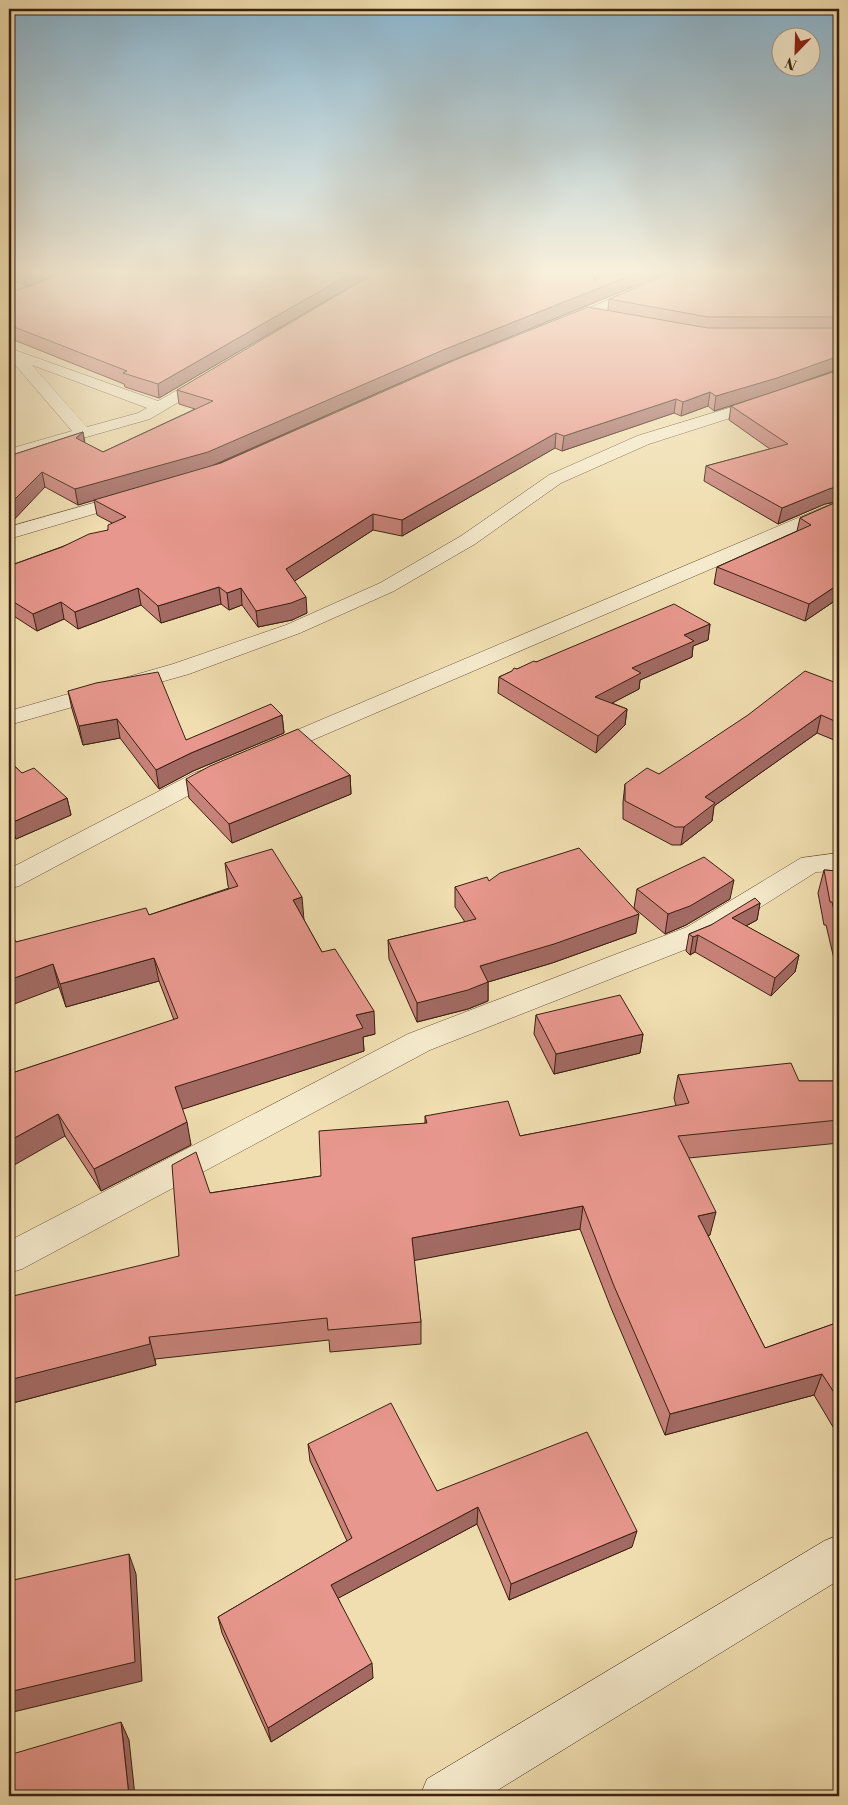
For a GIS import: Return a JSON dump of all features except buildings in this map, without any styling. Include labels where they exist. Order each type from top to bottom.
[{"type":"street","points":[[13,355],[83,433]]},
{"type":"street","points":[[17,355],[160,407]]},
{"type":"street","points":[[9,454],[144,416],[219,372]]},
{"type":"street","points":[[9,718],[182,669],[293,629],[387,586],[468,540],[555,479],[643,440],[781,397]]},
{"type":"street","points":[[9,533],[150,492]]},
{"type":"street","points":[[9,880],[203,778],[833,510],[839,510]]},
{"type":"street","points":[[9,1258],[419,1042],[697,934],[810,864],[839,862]]},
{"type":"street","points":[[444,1796],[839,1556]]}]
